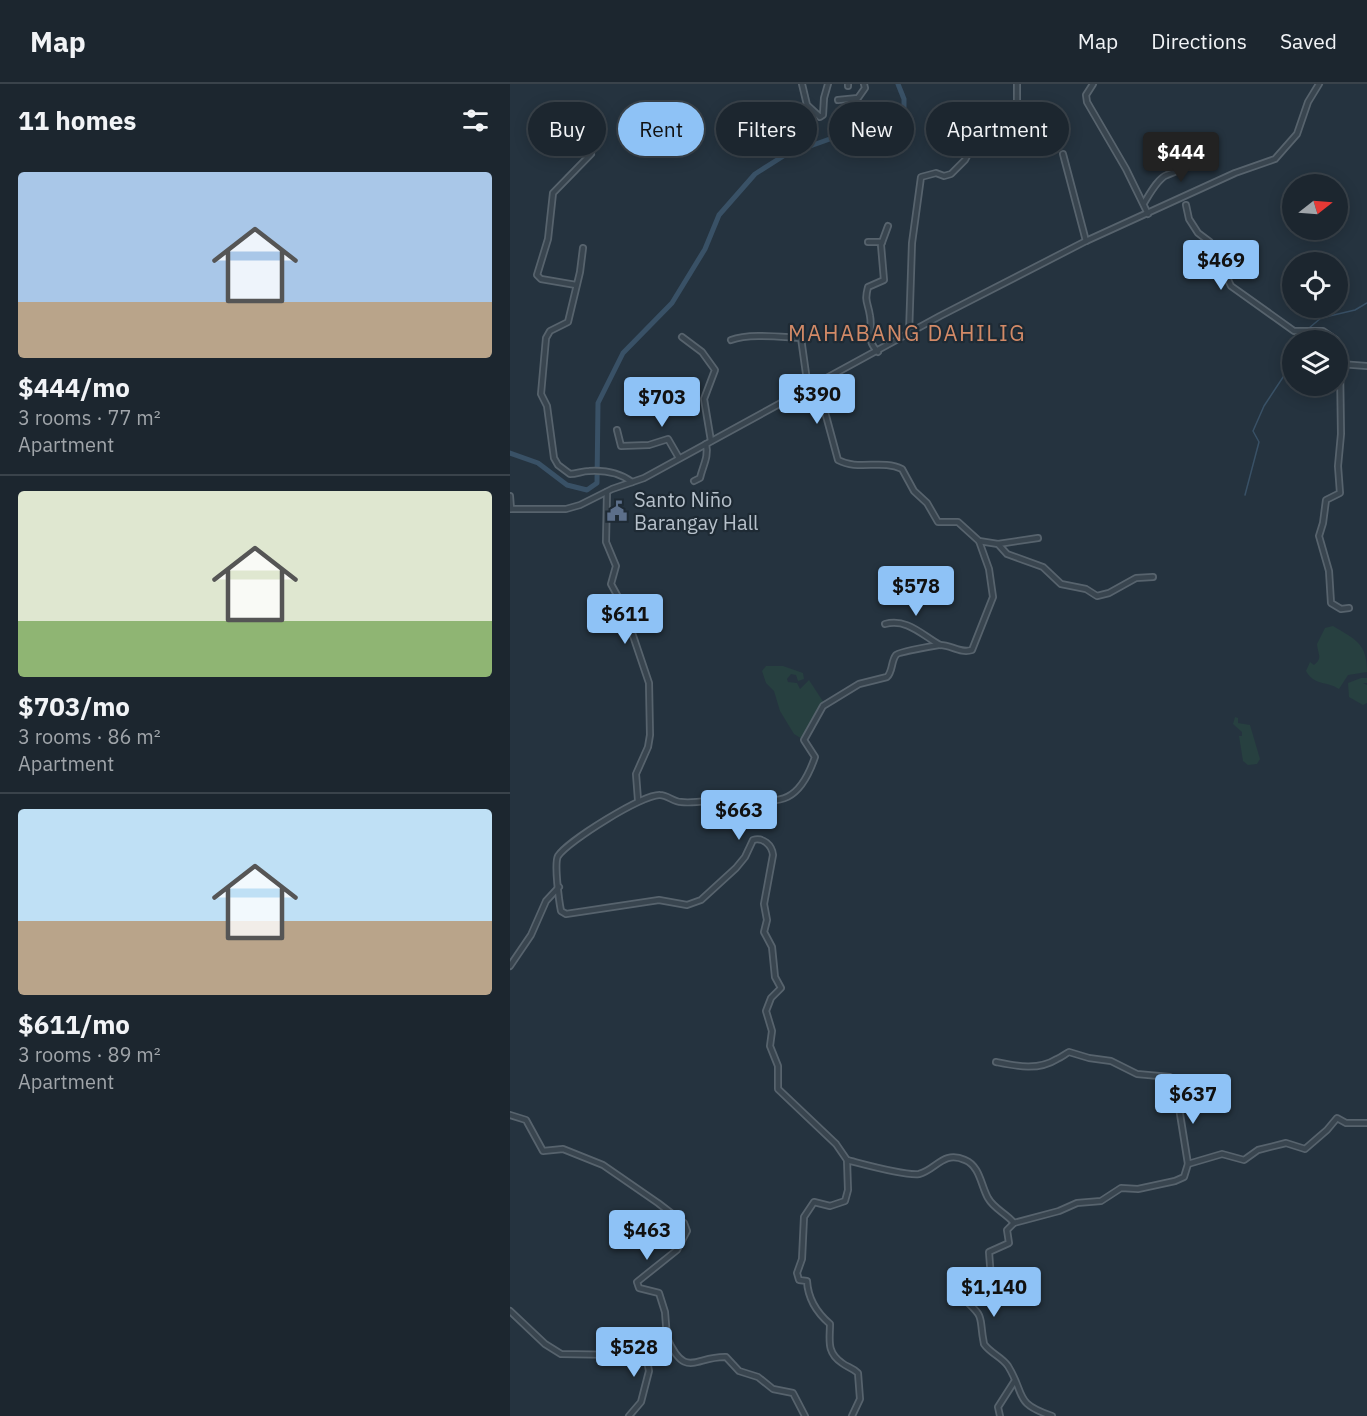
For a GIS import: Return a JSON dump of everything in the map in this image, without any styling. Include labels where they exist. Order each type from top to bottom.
[{"type":"street","points":[[802,84],[807,105],[820,117],[828,84]]},
{"type":"street","points":[[838,100],[858,98],[865,88],[864,84]]},
{"type":"street","points":[[909,334],[911,265],[921,177],[936,173],[944,176],[951,174],[965,160],[974,143],[977,115],[982,107],[1017,110],[1017,84]]},
{"type":"street","points":[[1093,84],[1086,95],[1087,102],[1099,119],[1148,214]]},
{"type":"street","points":[[510,496],[510,509],[566,508],[589,502],[607,492],[644,478],[807,388],[1086,241],[1148,214],[1185,202],[1235,173],[1275,159],[1297,134],[1308,102],[1319,84]]},
{"type":"street","points":[[1144,203],[1164,176],[1176,173],[1187,164],[1186,154]]},
{"type":"street","points":[[576,285],[541,279],[537,275],[548,239],[553,193],[589,156]]},
{"type":"street","points":[[1064,156],[1086,241]]},
{"type":"street","points":[[1185,202],[1189,219],[1198,233],[1210,242],[1231,286],[1293,330]]},
{"type":"street","points":[[878,352],[869,340],[870,317],[865,300],[868,287],[884,280],[882,242],[888,226]]},
{"type":"street","points":[[868,242],[882,242]]},
{"type":"street","points":[[583,248],[580,272],[568,322],[550,331],[546,339],[541,394],[547,406],[556,463],[570,474],[601,471],[618,474],[632,482]]},
{"type":"street","points":[[731,340],[756,335],[769,338],[801,338],[807,388]]},
{"type":"street","points":[[682,337],[702,352],[715,370],[704,399],[707,458],[700,478],[694,481]]},
{"type":"street","points":[[1348,365],[1367,366]]},
{"type":"street","points":[[820,382],[825,412],[838,460],[852,466],[891,466],[902,469],[914,492],[931,508],[934,519],[942,523],[958,522],[979,541],[992,583],[991,606],[985,615],[972,650],[966,651],[940,645],[905,624],[896,622],[885,624]]},
{"type":"street","points":[[1340,396],[1341,434],[1338,466],[1340,493],[1326,500],[1319,536],[1329,571],[1330,603],[1341,609],[1349,608]]},
{"type":"street","points":[[617,430],[621,446],[649,445],[668,439],[679,458]]},
{"type":"street","points":[[607,492],[606,542],[616,566],[611,584],[623,606],[649,683],[650,735],[648,747],[636,774],[638,800]]},
{"type":"street","points":[[979,541],[998,544],[1038,538]]},
{"type":"street","points":[[998,544],[1007,554],[1043,567],[1061,584],[1086,589],[1097,596],[1109,593],[1136,578],[1153,578]]},
{"type":"street","points":[[852,1416],[860,1399],[859,1375],[855,1369],[841,1362],[831,1352],[830,1324],[822,1318],[812,1302],[807,1290],[807,1281],[799,1280],[797,1275],[802,1259],[806,1211],[814,1202],[830,1206],[845,1201],[848,1190],[847,1160],[840,1148],[777,1086],[778,1066],[770,1046],[772,1031],[766,1011],[771,998],[781,987],[775,977],[772,947],[764,932],[766,920],[764,904],[773,855],[771,846],[759,839],[753,840],[745,857],[709,896],[691,904],[659,900],[566,914],[561,911],[557,860],[590,829],[638,800],[659,795],[679,802],[727,799],[774,802],[793,794],[803,783],[815,757],[804,740],[820,707],[859,684],[887,677],[898,653],[940,645]]},
{"type":"street","points":[[510,966],[531,935],[546,901],[559,887]]},
{"type":"street","points":[[996,1062],[1012,1066],[1036,1066],[1057,1060],[1069,1052],[1112,1061],[1137,1074],[1170,1077],[1176,1089],[1188,1164],[1184,1177],[1175,1181],[1138,1189],[1120,1188],[1101,1201],[1077,1203],[1059,1211],[1014,1223],[1007,1230],[1009,1243],[990,1252],[991,1278],[967,1288],[961,1295],[980,1315],[986,1347],[1006,1364],[1027,1406],[1052,1416]]},
{"type":"street","points":[[510,1115],[526,1120],[543,1151],[563,1149],[603,1165],[640,1189],[686,1226],[686,1237],[677,1250],[637,1282],[641,1289],[658,1293],[665,1312],[667,1338],[677,1356],[684,1362],[695,1363],[726,1358],[739,1371],[758,1377],[773,1389],[793,1393],[805,1416]]},
{"type":"street","points":[[1188,1164],[1222,1154],[1244,1160],[1258,1150],[1286,1143],[1305,1149],[1328,1130],[1337,1118],[1346,1123],[1367,1123]]},
{"type":"street","points":[[847,1160],[911,1174],[924,1172],[944,1159],[965,1159],[977,1171],[990,1203],[1014,1223]]},
{"type":"street","points":[[510,1311],[528,1330],[560,1353],[615,1355],[667,1338]]},
{"type":"street","points":[[629,1416],[642,1402],[649,1371],[644,1345]]},
{"type":"street","points":[[1000,1416],[998,1407],[1014,1382]]},
{"type":"green space","points":[[1333,626],[1359,643],[1365,655],[1367,672],[1348,675],[1339,689],[1313,679],[1306,671],[1310,662],[1314,665],[1318,660],[1317,644],[1325,628]]},
{"type":"green space","points":[[766,666],[783,666],[803,673],[804,679],[798,681],[796,675],[791,674],[787,679],[788,682],[797,683],[800,689],[809,680],[824,703],[804,740],[794,734],[780,711],[774,691],[766,683],[762,671]]},
{"type":"green space","points":[[1367,678],[1367,683],[1363,683],[1367,685],[1367,703],[1363,705],[1349,697],[1348,683]]},
{"type":"green space","points":[[1235,717],[1238,718],[1238,723],[1250,725],[1260,759],[1257,764],[1248,765],[1243,761],[1239,736],[1242,736],[1242,732],[1233,724]]},
{"type":"waterway","points":[[510,453],[538,463],[567,485],[587,490],[597,483],[598,403],[623,353],[672,303],[705,249],[719,215],[755,174],[785,155],[841,135],[878,129],[893,123],[904,111],[904,99],[898,84]]},
{"type":"waterway","points":[[1309,328],[1321,318],[1355,310],[1367,303]]},
{"type":"waterway","points":[[1245,495],[1259,442],[1253,431],[1264,406],[1282,379]]},
{"type":"place","name":"Santo Niño Barangay Hall","points":[[617,511]]},
{"type":"district","name":"MAHABANG DAHILIG","points":[[907,333]]}]
